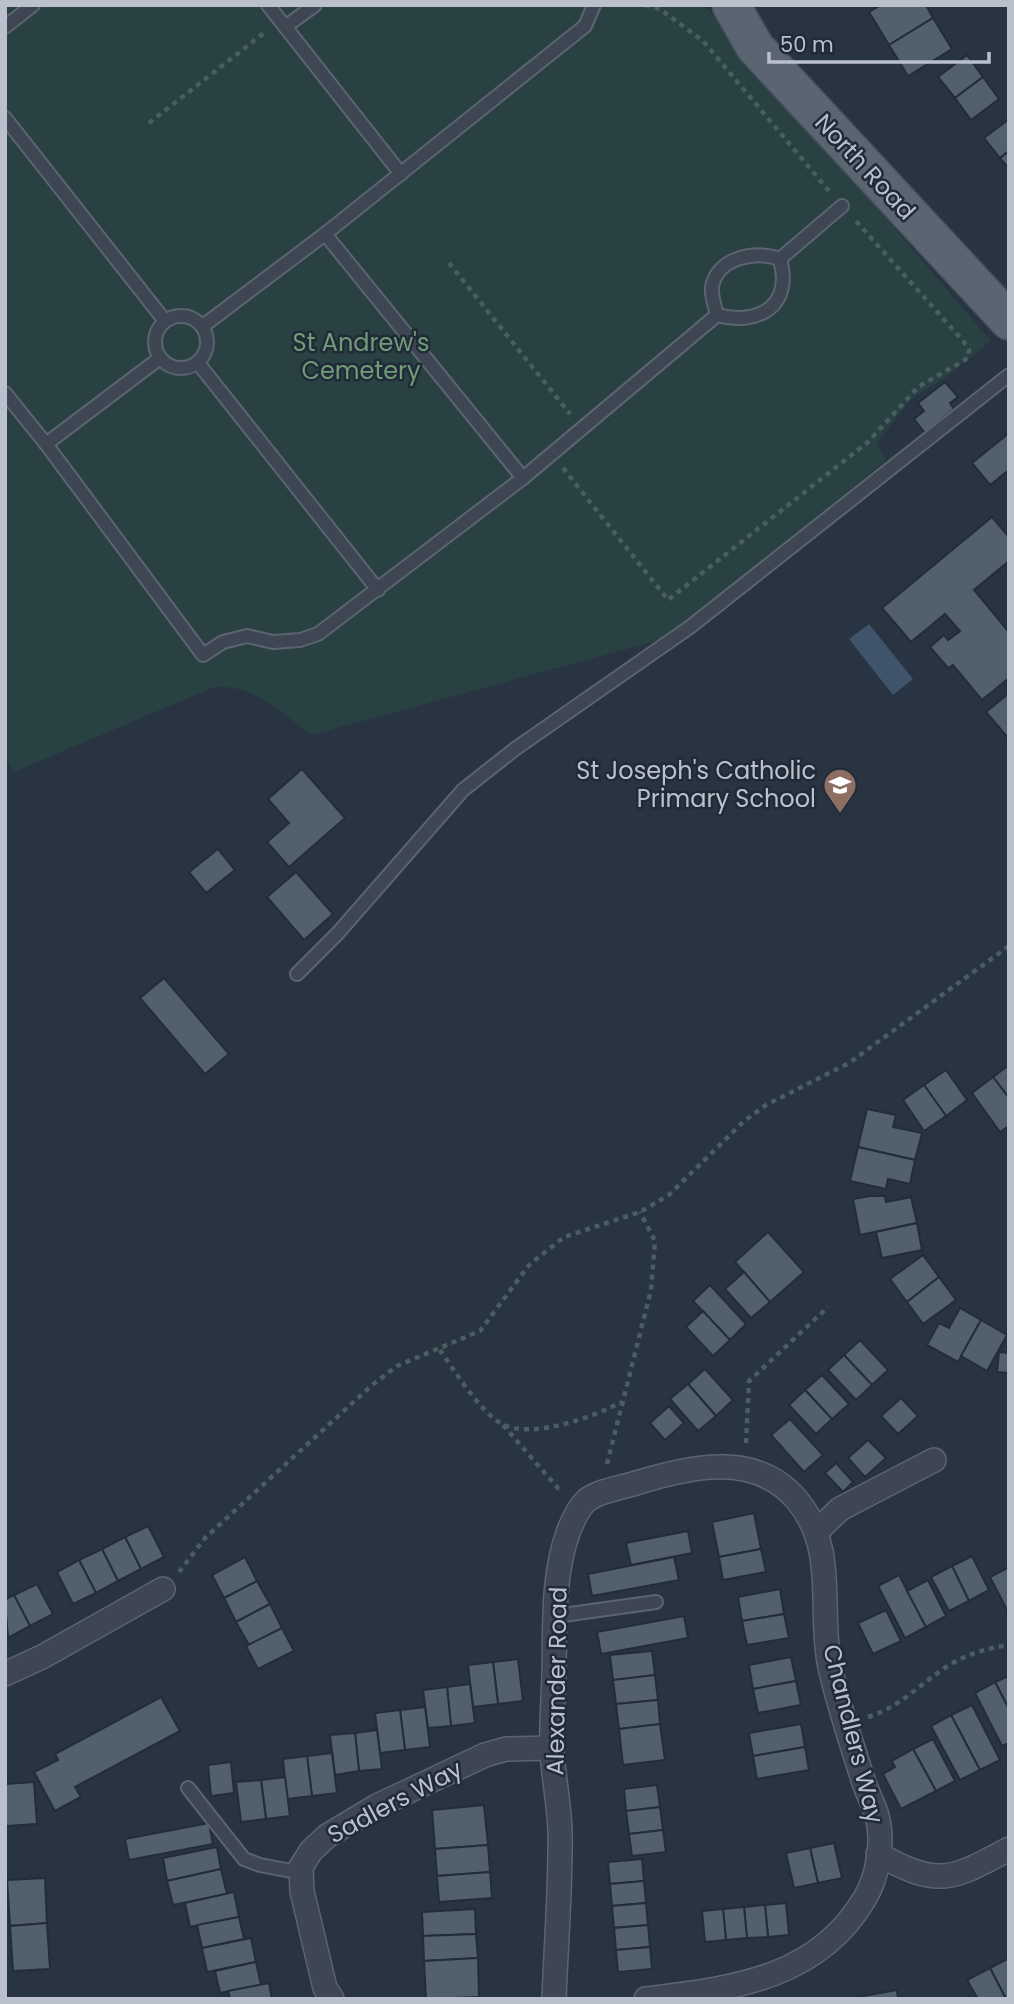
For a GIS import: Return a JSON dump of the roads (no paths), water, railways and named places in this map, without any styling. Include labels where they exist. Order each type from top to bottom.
[{"type":"main road","name":"North Road","points":[[731,5],[755,47],[1006,313]]},
{"type":"street","points":[[817,1531],[840,1509],[934,1460]]},
{"type":"street","name":"Chandlers Way","points":[[646,1999],[706,1991],[801,1964],[828,1945],[855,1915],[873,1885],[878,1854],[878,1819],[829,1661],[825,1560],[817,1531],[796,1499],[776,1482],[745,1468],[710,1466],[671,1472]]},
{"type":"street","name":"Alexander Road","points":[[554,1999],[560,1827],[552,1748],[560,1558],[570,1528],[587,1500],[671,1472]]},
{"type":"street","points":[[5,1674],[42,1657],[163,1589]]},
{"type":"street","name":"Sadlers Way","points":[[302,1873],[301,1867],[311,1851],[327,1836],[377,1806],[497,1750],[552,1748]]},
{"type":"street","name":"Chandlers Way","points":[[878,1854],[926,1877],[948,1877],[1009,1849]]},
{"type":"street","points":[[302,1873],[302,1891],[325,1988],[332,1999]]},
{"type":"lane","points":[[5,27],[33,5]]},
{"type":"lane","points":[[268,5],[401,174]]},
{"type":"lane","points":[[282,24],[315,5]]},
{"type":"lane","points":[[202,326],[401,174],[585,26],[594,5]]},
{"type":"lane","points":[[5,118],[165,321]]},
{"type":"lane","points":[[780,259],[842,206]]},
{"type":"lane","points":[[324,234],[523,478]]},
{"type":"lane","points":[[717,315],[712,288],[718,275],[732,263],[757,253],[780,259]]},
{"type":"lane","points":[[717,315],[734,320],[766,312],[778,301],[784,289],[780,259]]},
{"type":"lane","points":[[5,393],[203,655],[223,642],[247,636],[273,642],[300,640],[318,634],[523,478],[717,315]]},
{"type":"lane","points":[[184,316],[202,326],[207,345],[198,363],[178,368],[160,358],[155,339],[165,321],[184,316]]},
{"type":"lane","points":[[46,444],[160,358]]},
{"type":"lane","points":[[198,363],[378,590]]},
{"type":"lane","points":[[297,974],[338,933],[463,790],[515,749],[690,627],[1009,375]]},
{"type":"lane","points":[[556,1616],[656,1602]]},
{"type":"lane","points":[[188,1788],[244,1859],[260,1866],[302,1873]]},
{"type":"water","points":[[869,624],[913,679],[893,695],[849,639]]},
{"type":"place","name":"St Joseph's Catholic Primary School","points":[[840,815]]},
{"type":"park label","name":"St Andrew's Cemetery","points":[[361,357]]}]
